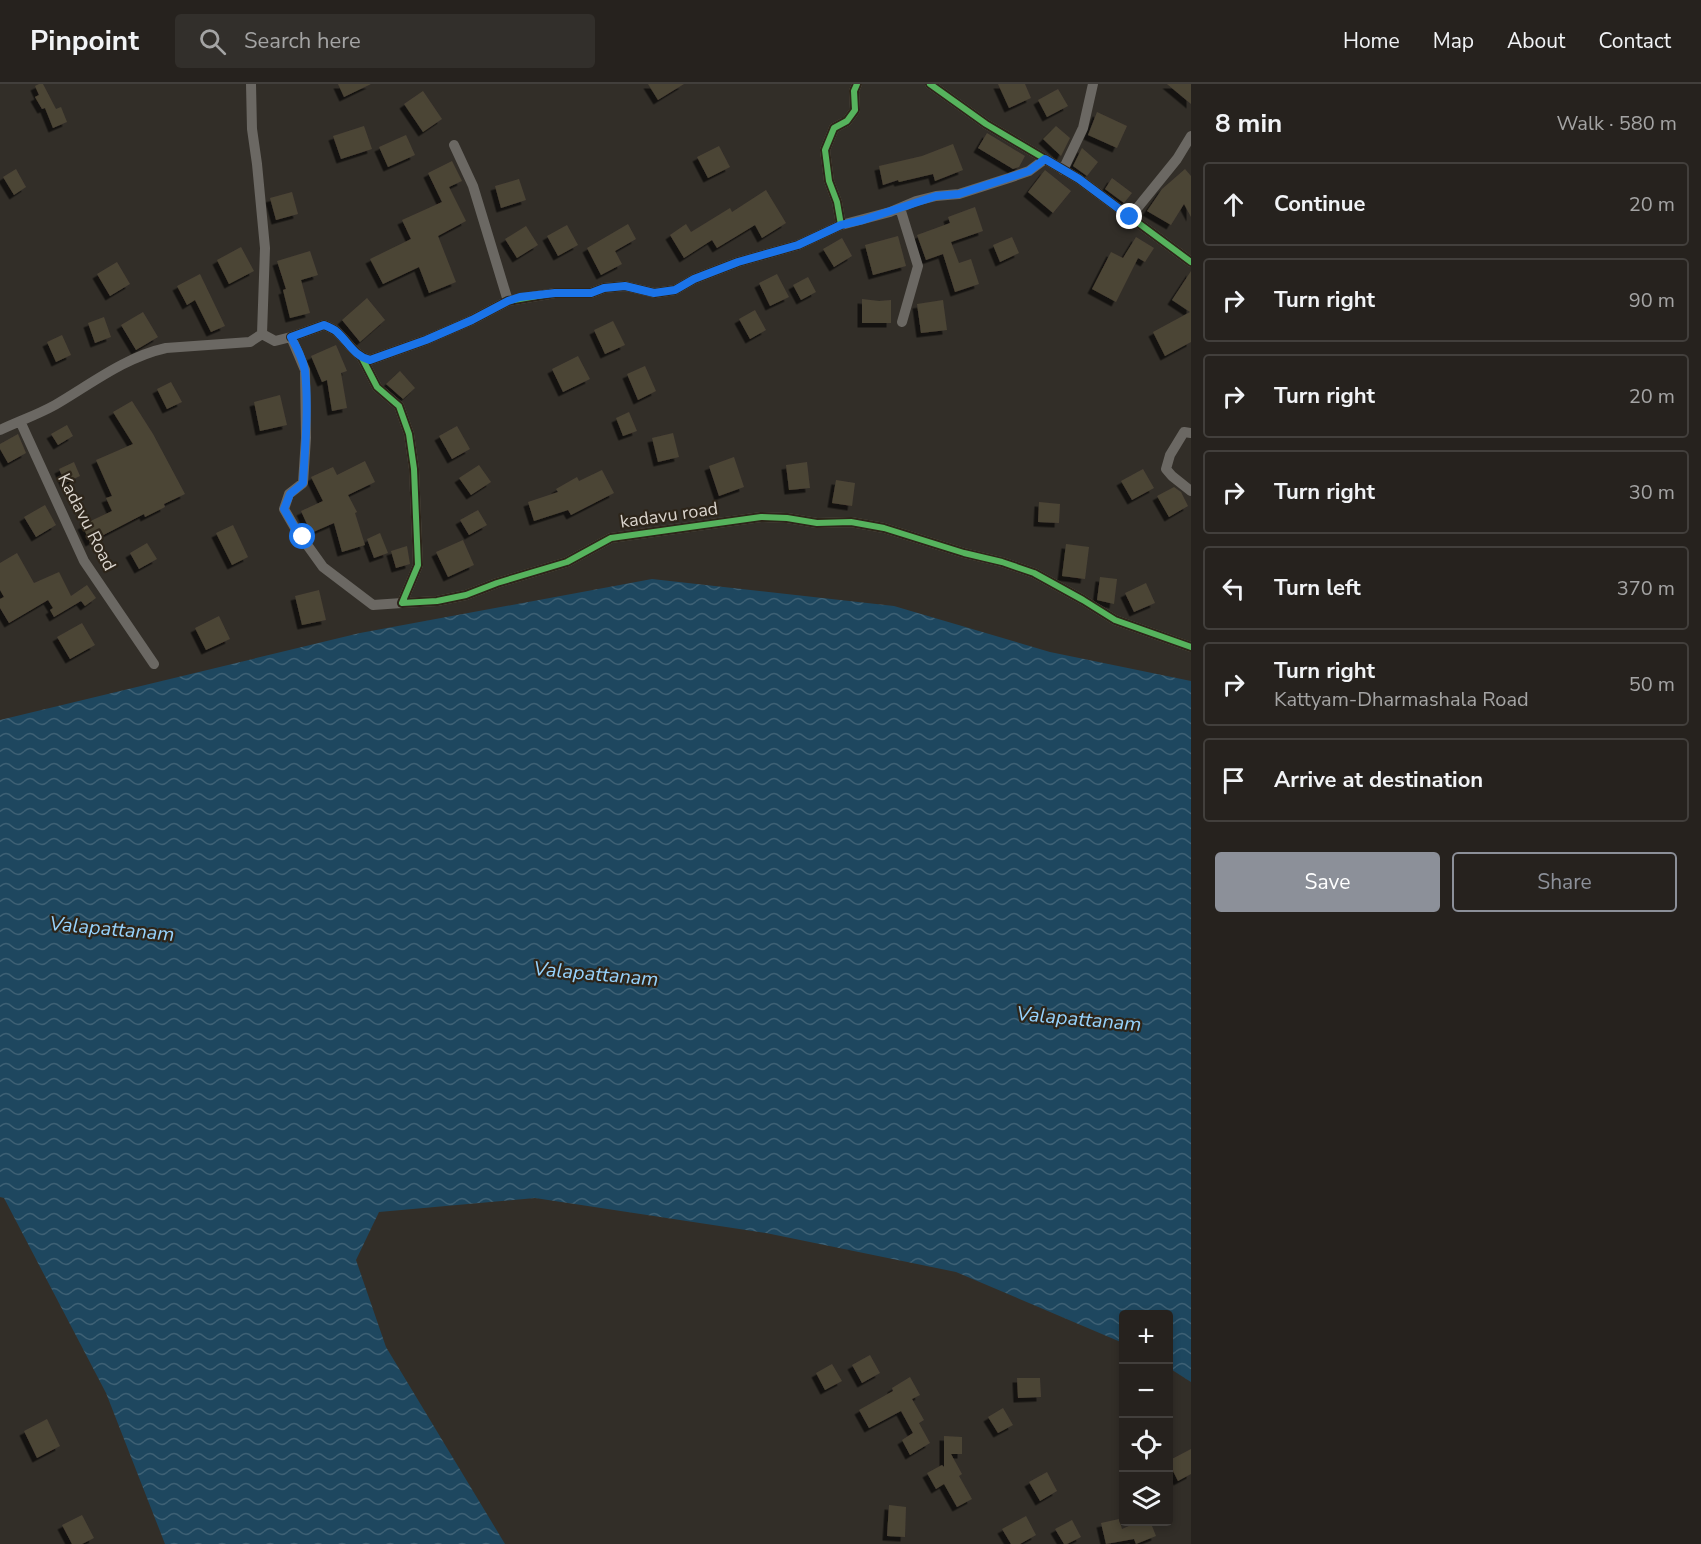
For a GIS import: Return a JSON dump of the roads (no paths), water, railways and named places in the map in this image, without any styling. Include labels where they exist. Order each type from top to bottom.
[{"type":"street","points":[[251,84],[252,129],[265,248],[262,334]]},
{"type":"street","points":[[841,225],[837,202],[829,181],[825,150],[834,128],[847,121],[855,110],[854,91],[857,84]]},
{"type":"street","points":[[930,84],[986,124],[1063,170],[1191,262]]},
{"type":"street","points":[[1063,170],[1083,128],[1093,84]]},
{"type":"street","points":[[1130,217],[1177,159],[1191,136]]},
{"type":"street","points":[[454,145],[473,186],[508,301]]},
{"type":"street","points":[[362,358],[370,360],[426,340],[508,301],[555,293],[591,293],[604,288],[625,286],[654,293],[675,290],[694,279],[738,262],[798,245],[841,225],[936,196],[959,194],[1029,171],[1045,159]]},
{"type":"street","points":[[900,208],[918,266],[902,322]]},
{"type":"street","points":[[262,334],[275,341],[324,325],[337,331],[350,348],[362,358],[377,387],[399,405],[409,434],[414,470],[418,565],[402,603]]},
{"type":"street","points":[[0,430],[36,415],[110,371],[153,351],[250,342],[262,334]]},
{"type":"street","name":"kadavu road","points":[[291,337],[305,370],[306,438],[303,483],[290,494],[284,509],[323,567],[351,586],[373,605],[437,601],[466,595],[567,562],[611,538],[761,517],[787,518],[817,523],[850,522],[884,528],[964,553],[1002,562],[1034,573],[1115,621],[1191,647]]},
{"type":"street","name":"Kadavu Road","points":[[20,421],[84,561],[154,664]]},
{"type":"street","points":[[1191,433],[1184,432],[1170,455],[1167,469],[1191,491]]},
{"type":"water","name":"Valapattanam","points":[[652,579],[894,606],[1050,652],[1191,681],[1191,1382],[1173,1371],[1173,1310],[1119,1310],[1119,1341],[956,1272],[766,1233],[535,1198],[379,1212],[356,1260],[386,1347],[505,1544],[165,1544],[106,1393],[4,1198],[0,1197],[0,720],[360,633]]}]
